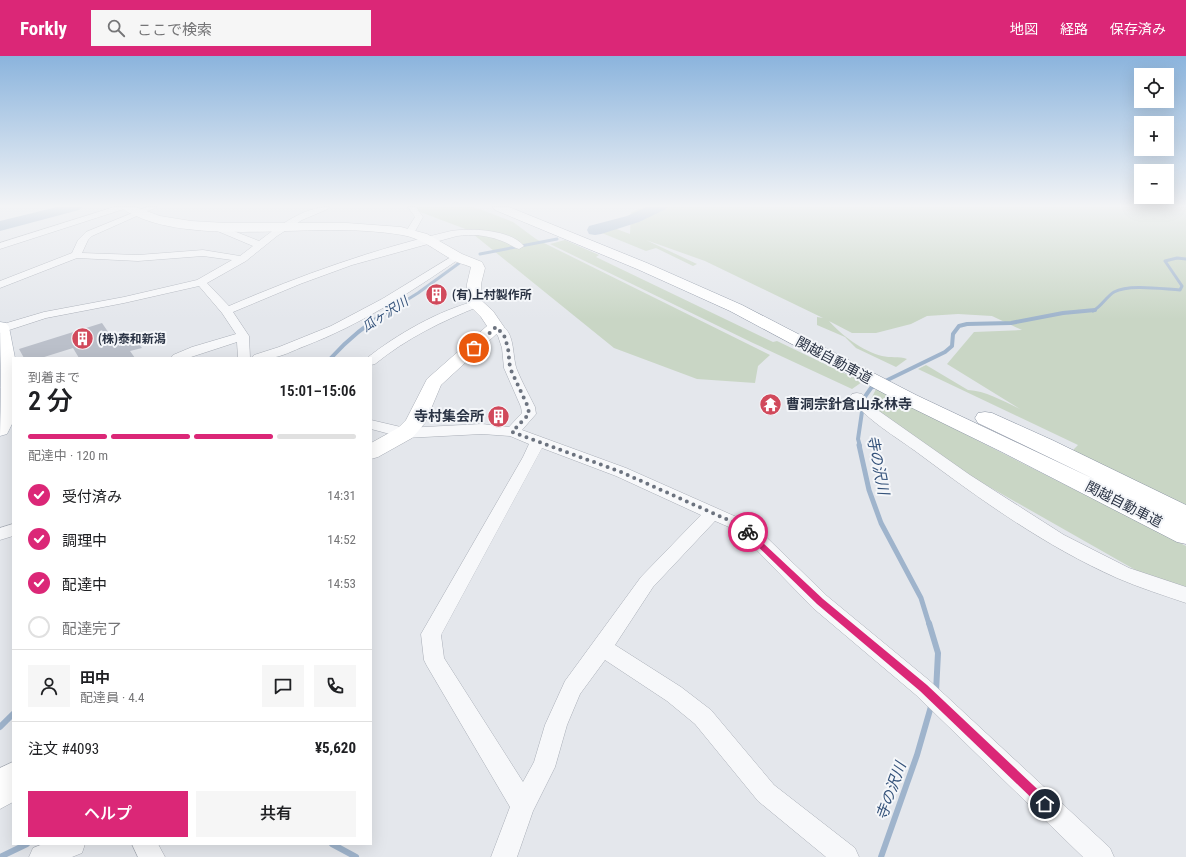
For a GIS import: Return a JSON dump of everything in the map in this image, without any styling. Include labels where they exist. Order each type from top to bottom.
[{"type":"main road","points":[[372,451],[405,433],[416,422],[433,383],[496,327],[474,302],[474,284],[478,268],[477,265],[456,256],[439,244]]},
{"type":"main road","name":"関越自動車道","points":[[588,244],[711,296],[863,368],[916,394],[1010,446],[1186,535]]},
{"type":"main road","name":"関越自動車道","points":[[614,244],[745,300],[863,368]]},
{"type":"main road","points":[[0,328],[11,388],[6,420]]},
{"type":"main road","name":"関越自動車道","points":[[916,394],[1044,445],[1186,514]]},
{"type":"main road","points":[[0,792],[12,779]]},
{"type":"street","points":[[76,255],[81,244]]},
{"type":"street","points":[[227,311],[313,276],[366,257],[414,244]]},
{"type":"street","points":[[0,328],[44,315],[124,300],[201,282],[242,259],[260,245]]},
{"type":"street","points":[[0,285],[76,255],[138,258],[203,253],[242,259]]},
{"type":"street","points":[[261,357],[326,333],[412,286],[456,256]]},
{"type":"street","points":[[201,282],[227,311],[243,336],[244,357]]},
{"type":"street","points":[[372,360],[384,349],[441,317],[476,304]]},
{"type":"street","points":[[496,327],[504,335],[508,348],[510,368],[528,407],[529,414],[512,432]]},
{"type":"street","points":[[179,357],[196,350],[243,336]]},
{"type":"street","points":[[863,402],[999,504],[1057,538],[1123,573],[1186,595]]},
{"type":"street","points":[[372,424],[405,433],[482,429],[512,432],[621,472],[735,523],[754,536],[820,602],[942,705],[1101,857]]},
{"type":"street","points":[[523,804],[434,660],[430,634],[532,457],[537,442]]},
{"type":"street","points":[[504,857],[523,804],[544,767],[556,725],[572,688],[647,582],[712,514]]},
{"type":"street","points":[[0,534],[12,530]]},
{"type":"street","points":[[602,647],[674,694],[703,717],[766,793],[846,857]]},
{"type":"street","points":[[42,857],[71,845]]},
{"type":"street","points":[[145,845],[152,857]]},
{"type":"green space","points":[[486,244],[547,244],[770,355],[758,366],[755,383],[697,379],[614,348]]},
{"type":"green space","points":[[551,244],[575,244],[599,255],[596,257],[773,342],[777,341],[862,382],[852,389],[753,343]]},
{"type":"green space","points":[[630,244],[655,244],[697,264],[693,266],[656,248],[646,251]]},
{"type":"green space","points":[[658,244],[1186,244],[1186,505],[1072,451],[1078,445],[918,369],[926,365],[968,390],[988,394],[1020,409],[947,364],[974,332],[1022,330],[992,316],[958,314],[927,316],[911,324],[876,333],[852,333],[829,321],[846,337],[868,351],[882,356],[907,359],[896,367],[856,348],[845,337],[817,325],[817,317],[823,318],[705,261]]},
{"type":"green space","points":[[876,389],[1186,546],[1186,587],[1139,572],[979,481],[916,442],[869,403]]},
{"type":"building","name":"(株)泰和新潟","points":[[102,323],[115,342],[133,336],[142,348],[130,351],[134,357],[78,357],[73,348],[44,357],[23,357],[19,349]]},
{"type":"waterway","name":"瓜ヶ沢川","points":[[480,254],[529,244]]},
{"type":"waterway","name":"寺の沢川","points":[[1094,310],[1114,292],[1128,288],[1180,290],[1182,286],[1165,261],[1177,258],[1186,259]]},
{"type":"waterway","name":"瓜ヶ沢川","points":[[389,311],[418,293],[462,261]]},
{"type":"waterway","name":"瓜ヶ沢川","points":[[332,357],[359,331],[390,310]]},
{"type":"waterway","name":"寺の沢川","points":[[860,446],[858,439],[864,398],[871,388],[945,352],[952,346],[953,334],[959,326],[967,324],[1011,323],[1063,313],[1094,310]]},
{"type":"waterway","name":"寺の沢川","points":[[859,445],[869,490],[881,523],[921,598],[929,624]]},
{"type":"waterway","name":"寺の沢川","points":[[929,623],[938,653],[936,692]]},
{"type":"waterway","name":"寺の沢川","points":[[881,857],[917,755],[932,703]]},
{"type":"waterway","name":"瓜ヶ沢川","points":[[0,727],[12,715]]},
{"type":"waterway","name":"寺の沢川","points":[[0,857],[25,845]]},
{"type":"waterway","name":"寺の沢川","points":[[334,845],[356,857]]},
{"type":"way so far","points":[[474,348],[496,327],[504,335],[508,348],[510,368],[528,407],[529,414],[512,432],[621,472],[735,523],[748,532]]},
{"type":"place","name":"(有)上村製作所","points":[[437,295]]},
{"type":"place","name":"(株)泰和新潟","points":[[82,339]]},
{"type":"place","name":"曹洞宗針倉山永林寺","points":[[770,404]]},
{"type":"place","name":"寺村集会所","points":[[499,416]]},
{"type":"route","points":[[748,532],[754,536],[820,602],[923,688],[1045,804]]}]
